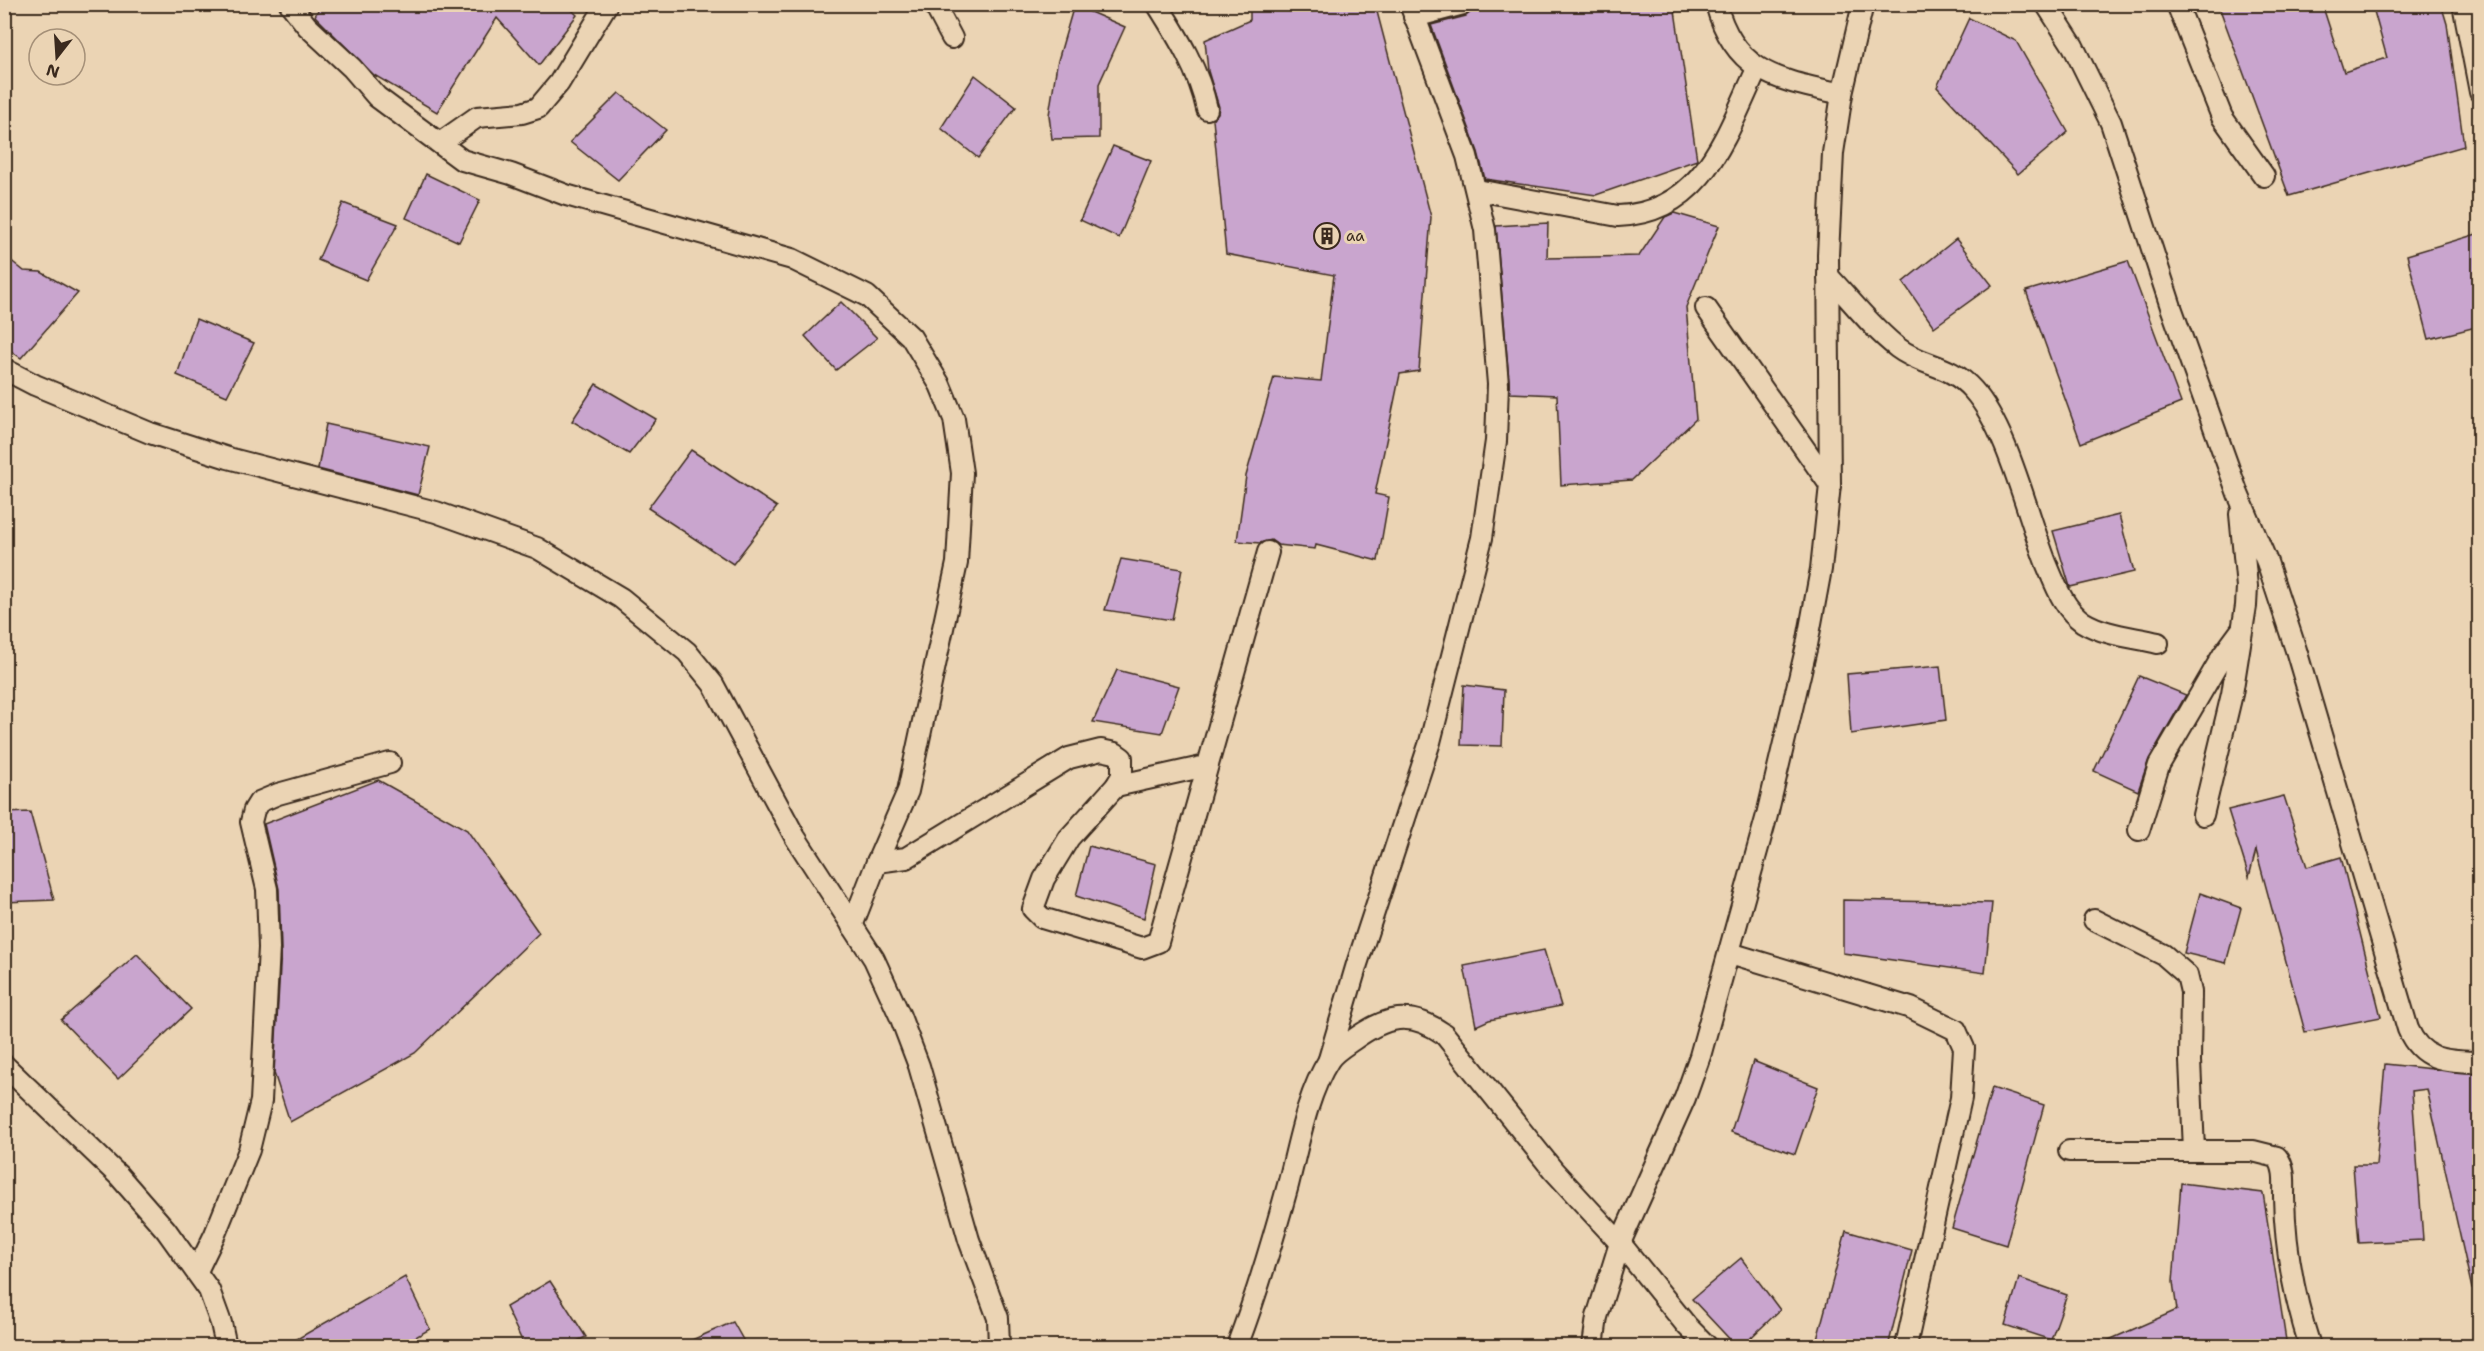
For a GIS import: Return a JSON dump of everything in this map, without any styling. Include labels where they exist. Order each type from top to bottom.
[{"type":"street","points":[[290,4],[307,26],[352,68],[377,98],[462,160],[511,174],[566,195],[769,251],[810,268],[867,296],[911,337],[940,384],[954,419],[962,473],[957,563],[908,791],[852,926]]},
{"type":"street","points":[[440,143],[477,117],[522,113],[538,108],[559,84],[607,4]]},
{"type":"street","points":[[934,4],[952,38]]},
{"type":"street","points":[[1158,4],[1185,50],[1204,92],[1207,109]]},
{"type":"street","points":[[1237,1347],[1274,1234],[1308,1111],[1329,1059],[1357,963],[1430,742],[1486,515],[1496,441],[1498,384],[1490,267],[1477,190],[1467,156],[1412,11],[1463,4]]},
{"type":"street","points":[[1716,4],[1725,32],[1744,58],[1757,69],[1777,79],[1842,94]]},
{"type":"street","points":[[1593,1347],[1600,1309],[1620,1243],[1685,1098],[1730,953],[1767,815],[1807,645],[1821,569],[1830,485],[1829,208],[1842,94],[1863,4]]},
{"type":"street","points":[[2046,4],[2094,84],[2111,123],[2171,307],[2238,495],[2267,562],[2296,650],[2413,1041],[2427,1055],[2480,1062]]},
{"type":"street","points":[[2177,4],[2222,117],[2264,176]]},
{"type":"street","points":[[2463,4],[2480,92]]},
{"type":"street","points":[[1477,190],[1618,216],[1640,215],[1657,211],[1692,185],[1708,166],[1723,143],[1757,69]]},
{"type":"street","points":[[1828,276],[1899,349],[1950,370],[1963,380],[1982,401],[2006,452],[2055,583],[2069,609],[2089,625],[2158,643]]},
{"type":"street","points":[[1706,308],[1830,485]]},
{"type":"street","points":[[4,369],[64,398],[150,433],[228,458],[436,512],[504,536],[574,568],[621,598],[687,652],[712,684],[795,837],[874,959],[900,1016],[919,1066],[969,1240],[998,1318],[1013,1347]]},
{"type":"street","points":[[2203,815],[2232,694],[2247,586],[2238,495]]},
{"type":"street","points":[[877,862],[899,861],[912,855],[1069,758],[1101,750],[1115,753],[1122,758],[1122,776],[1116,786],[1069,838],[1044,879],[1034,909],[1042,918],[1131,945],[1149,947],[1158,942],[1182,850],[1236,670],[1268,552]]},
{"type":"street","points":[[2139,830],[2145,802],[2162,759],[2223,655],[2240,633]]},
{"type":"street","points":[[197,1271],[215,1234],[249,1150],[261,1101],[269,948],[267,889],[251,822],[254,810],[260,802],[278,794],[390,763]]},
{"type":"street","points":[[1116,786],[1206,766]]},
{"type":"street","points":[[2094,920],[2163,955],[2187,975],[2191,992],[2190,1061],[2194,1150]]},
{"type":"street","points":[[1730,953],[1911,1008],[1956,1030],[1964,1048],[1961,1098],[1906,1347]]},
{"type":"street","points":[[1329,1059],[1364,1032],[1382,1023],[1409,1017],[1427,1022],[1444,1034],[1553,1170],[1620,1243],[1687,1326],[1707,1347]]},
{"type":"street","points":[[4,1065],[119,1176],[197,1271],[213,1301],[226,1347]]},
{"type":"street","points":[[2069,1151],[2253,1151],[2271,1154],[2280,1161],[2284,1170],[2285,1242],[2297,1304],[2310,1347]]},
{"type":"street","points":[[998,1318],[999,1347]]},
{"type":"building","points":[[321,4],[566,4],[577,15],[539,65],[497,18],[437,112],[374,75],[315,16]]},
{"type":"building","name":"aa","points":[[1250,4],[1375,4],[1431,217],[1419,371],[1400,374],[1375,494],[1389,497],[1378,561],[1316,545],[1315,549],[1278,545],[1271,540],[1260,543],[1237,541],[1246,476],[1274,377],[1321,381],[1334,275],[1226,254],[1213,119],[1219,107],[1208,71],[1205,40],[1250,20]]},
{"type":"building","points":[[1491,4],[1674,4],[1697,160],[1596,195],[1485,179],[1478,152],[1431,25],[1466,16],[1474,9]]},
{"type":"building","points":[[2218,4],[2322,4],[2344,72],[2387,58],[2372,4],[2441,4],[2447,24],[2464,146],[2289,196]]},
{"type":"building","points":[[1074,5],[1125,27],[1099,84],[1099,138],[1052,139],[1049,115],[1057,64]]},
{"type":"building","points":[[1969,18],[2016,41],[2068,132],[2018,174],[1937,87]]},
{"type":"building","points":[[975,75],[1016,107],[978,158],[941,128]]},
{"type":"building","points":[[619,93],[666,130],[618,180],[570,142]]},
{"type":"building","points":[[1113,146],[1151,161],[1119,238],[1080,220]]},
{"type":"building","points":[[426,174],[480,200],[459,242],[406,218]]},
{"type":"building","points":[[343,203],[398,224],[366,280],[318,260]]},
{"type":"building","points":[[1674,213],[1719,226],[1686,307],[1696,419],[1632,480],[1561,485],[1557,395],[1510,393],[1496,226],[1548,223],[1547,258],[1639,256],[1665,217]]},
{"type":"building","points":[[2480,233],[2480,326],[2429,339],[2407,255]]},
{"type":"building","points":[[1956,239],[1992,285],[1934,327],[1903,282]]},
{"type":"building","points":[[4,255],[24,271],[41,272],[78,293],[21,358],[4,346]]},
{"type":"building","points":[[2128,261],[2181,403],[2081,443],[2026,291]]},
{"type":"building","points":[[841,302],[877,338],[836,370],[805,336]]},
{"type":"building","points":[[196,319],[254,343],[227,396],[177,375]]},
{"type":"building","points":[[596,384],[656,419],[629,454],[572,421]]},
{"type":"building","points":[[326,424],[430,447],[418,495],[318,469]]},
{"type":"building","points":[[691,450],[777,507],[733,564],[648,508]]},
{"type":"building","points":[[2119,515],[2134,572],[2070,587],[2053,531]]},
{"type":"building","points":[[1121,559],[1182,569],[1172,620],[1105,610]]},
{"type":"building","points":[[1940,666],[1946,720],[1851,734],[1847,674]]},
{"type":"building","points":[[1117,670],[1179,686],[1162,733],[1093,722]]},
{"type":"building","points":[[2139,676],[2186,695],[2149,759],[2138,791],[2094,771]]},
{"type":"building","points":[[1464,685],[1504,690],[1502,746],[1461,745]]},
{"type":"building","points":[[378,780],[467,830],[539,933],[415,1053],[290,1122],[274,1073],[281,949],[279,889],[264,824]]},
{"type":"building","points":[[2284,796],[2307,867],[2341,857],[2381,1017],[2305,1032],[2256,850],[2249,877],[2228,810]]},
{"type":"building","points":[[30,812],[54,900],[4,902],[4,813]]},
{"type":"building","points":[[1089,846],[1156,864],[1144,918],[1076,896]]},
{"type":"building","points":[[2200,893],[2241,908],[2226,963],[2184,953]]},
{"type":"building","points":[[1843,900],[1992,903],[1985,973],[1843,953]]},
{"type":"building","points":[[1544,950],[1561,1006],[1489,1020],[1476,1026],[1464,966]]},
{"type":"building","points":[[137,954],[191,1009],[118,1079],[61,1020]]},
{"type":"building","points":[[1753,1061],[1818,1087],[1795,1154],[1731,1132]]},
{"type":"building","points":[[2385,1064],[2480,1074],[2480,1288],[2472,1289],[2427,1089],[2412,1091],[2423,1240],[2359,1243],[2353,1165],[2376,1165]]},
{"type":"building","points":[[1992,1088],[2044,1105],[2006,1245],[1952,1228]]},
{"type":"building","points":[[2181,1183],[2263,1193],[2287,1347],[2093,1347],[2177,1310],[2173,1282]]},
{"type":"building","points":[[1846,1231],[1912,1250],[1888,1347],[1815,1347]]},
{"type":"building","points":[[1741,1258],[1780,1310],[1741,1347],[1737,1347],[1692,1299]]},
{"type":"building","points":[[405,1277],[430,1329],[398,1347],[283,1347]]},
{"type":"building","points":[[2019,1278],[2067,1295],[2051,1340],[2005,1325]]},
{"type":"building","points":[[550,1281],[586,1337],[564,1347],[525,1347],[506,1307]]},
{"type":"building","points":[[733,1322],[747,1347],[676,1347]]},
{"type":"place","name":"aa","points":[[1327,236]]}]
